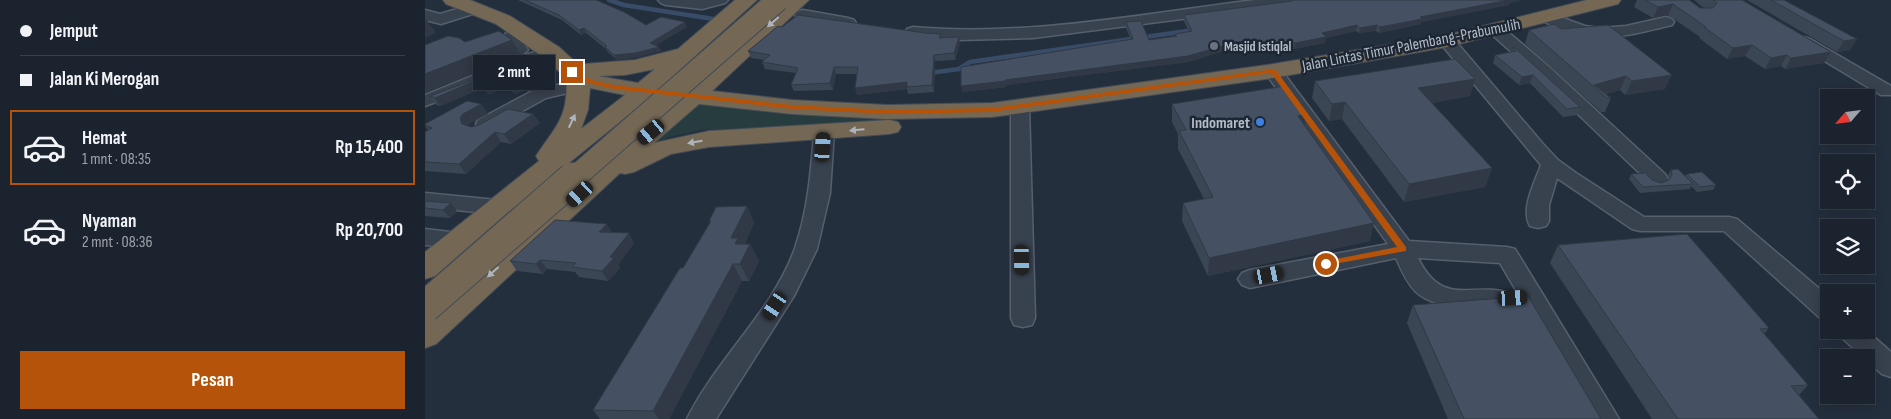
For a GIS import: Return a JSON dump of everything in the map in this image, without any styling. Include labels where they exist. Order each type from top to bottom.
[{"type":"highway","points":[[453,0],[480,4],[526,19],[583,77]]},
{"type":"highway","points":[[425,307],[777,0]]},
{"type":"highway","name":"Jalan Lintas Timur Palembang-Prabumulih","points":[[697,92],[842,102],[892,102],[1028,95],[1364,47],[1479,22],[1611,0]]},
{"type":"highway","points":[[425,268],[644,85],[751,1]]},
{"type":"highway","points":[[425,288],[751,1]]},
{"type":"highway","points":[[480,4],[503,20],[510,37],[551,52],[583,77],[642,67],[694,46]]},
{"type":"highway","points":[[425,335],[594,181],[697,92],[740,51],[801,7]]},
{"type":"highway","name":"Jalan Lintas Timur Palembang-Prabumulih","points":[[583,77],[606,86],[644,85],[856,111],[992,110],[1273,71],[1447,41],[1495,29],[1558,8]]},
{"type":"highway","points":[[740,51],[735,71],[743,84],[765,96]]},
{"type":"highway","points":[[522,187],[559,145],[569,129],[579,103],[583,77]]},
{"type":"highway","points":[[594,181],[649,154],[684,144],[737,136],[890,127],[992,110]]},
{"type":"street","points":[[666,0],[702,4],[720,0]]},
{"type":"street","points":[[896,31],[946,36],[993,36],[1042,32],[1291,0]]},
{"type":"street","points":[[425,15],[441,20],[480,4]]},
{"type":"street","points":[[801,7],[861,25]]},
{"type":"street","points":[[1558,8],[1580,30],[1600,33],[1616,32],[1666,22]]},
{"type":"street","points":[[1495,29],[1542,70],[1657,179]]},
{"type":"street","points":[[1790,34],[1887,91]]},
{"type":"street","points":[[493,66],[521,50],[510,37]]},
{"type":"street","points":[[1447,41],[1536,148],[1551,164],[1569,178],[1640,224],[1729,224],[1820,303]]},
{"type":"street","points":[[425,101],[551,52]]},
{"type":"street","points":[[1273,71],[1403,249],[1418,279],[1429,291],[1443,296],[1474,300],[1532,297]]},
{"type":"street","points":[[478,128],[532,97],[583,77]]},
{"type":"street","points":[[1020,106],[1023,318]]},
{"type":"street","points":[[701,419],[786,290],[806,249],[820,193],[824,132]]},
{"type":"street","points":[[1539,221],[1538,205],[1551,164]]},
{"type":"street","points":[[425,200],[497,207]]},
{"type":"street","points":[[425,237],[459,240]]},
{"type":"street","points":[[1250,279],[1403,249],[1507,255],[1605,419]]},
{"type":"street","points":[[1860,339],[1891,367]]},
{"type":"green space","points":[[695,102],[752,110],[864,117],[931,115],[855,124],[702,130],[669,137],[637,151]]},
{"type":"building","points":[[525,0],[596,0],[624,12],[646,25],[661,17],[685,22],[650,43],[659,47],[635,53],[614,55],[605,47],[607,46],[584,28],[579,30],[559,15]]},
{"type":"building","points":[[1294,0],[1509,0],[1420,17],[1422,19],[1380,27],[1377,25],[1360,28],[1357,25],[1322,33],[1326,37],[1295,43],[1288,42],[1250,48],[1246,41],[1237,42],[1188,56],[961,86],[961,67],[1133,39],[1126,22],[1141,21],[1149,40],[1177,36],[1175,34],[1192,31],[1184,15]]},
{"type":"building","points":[[1645,0],[1689,0],[1700,8],[1713,8],[1717,3],[1713,0],[1742,0],[1831,52],[1791,58],[1787,55],[1771,58],[1752,45],[1733,48],[1673,4],[1658,7]]},
{"type":"building","points":[[1771,0],[1784,0],[1857,39],[1844,41]]},
{"type":"building","points":[[798,15],[941,34],[939,38],[959,37],[954,53],[934,55],[932,85],[907,87],[907,82],[855,88],[858,67],[834,67],[830,83],[791,85],[798,68],[762,62],[770,55],[748,51],[778,26],[782,27]]},
{"type":"building","points":[[1554,24],[1561,29],[1608,25],[1672,75],[1632,81],[1626,76],[1594,85],[1611,98],[1607,98],[1529,30]]},
{"type":"building","points":[[499,31],[512,40],[425,74],[425,45],[448,36],[459,38],[465,42]]},
{"type":"building","points":[[1512,48],[1515,48],[1580,107],[1567,109],[1533,75],[1522,77],[1495,55],[1516,51]]},
{"type":"building","points":[[533,58],[550,70],[511,86],[501,79],[483,88],[479,79],[435,98],[430,96]]},
{"type":"building","points":[[1455,59],[1475,79],[1418,88],[1492,168],[1409,184],[1345,102],[1332,104],[1315,81]]},
{"type":"building","points":[[1285,86],[1306,115],[1298,116],[1374,223],[1209,258],[1183,203],[1213,197],[1179,131],[1186,130],[1172,104]]},
{"type":"building","points":[[467,101],[481,104],[463,114],[460,118],[462,124],[471,127],[479,125],[508,109],[533,114],[504,134],[495,132],[459,164],[425,162],[425,132],[432,128],[425,124]]},
{"type":"building","points":[[1678,169],[1693,184],[1643,187],[1631,174],[1645,173],[1652,180],[1661,183],[1669,180],[1672,175],[1671,170]]},
{"type":"building","points":[[1702,172],[1716,185],[1700,187],[1687,174]]},
{"type":"building","points":[[425,201],[451,203],[443,210],[425,208]]},
{"type":"building","points":[[747,206],[731,238],[738,238],[735,244],[750,244],[740,264],[733,264],[653,411],[593,410],[680,268],[683,268],[711,221],[709,221],[716,207]]},
{"type":"building","points":[[555,220],[607,224],[599,232],[629,233],[610,257],[614,258],[602,271],[572,267],[576,263],[540,260],[536,264],[510,261]]},
{"type":"building","points":[[1687,234],[1769,328],[1760,329],[1808,385],[1791,386],[1819,419],[1678,419],[1558,245]]},
{"type":"building","points":[[1528,296],[1601,419],[1464,419],[1413,305]]},
{"type":"waterway","points":[[609,0],[624,5],[720,20]]},
{"type":"waterway","points":[[929,73],[959,69],[970,62],[1194,30]]},
{"type":"place","name":"Masjid Istiqlal","points":[[1214,46]]},
{"type":"place","name":"Indomaret","points":[[1260,122]]},
{"type":"route","points":[[572,72],[590,82],[613,87],[792,107],[887,112],[992,110],[1273,71],[1403,249],[1326,264]]}]
